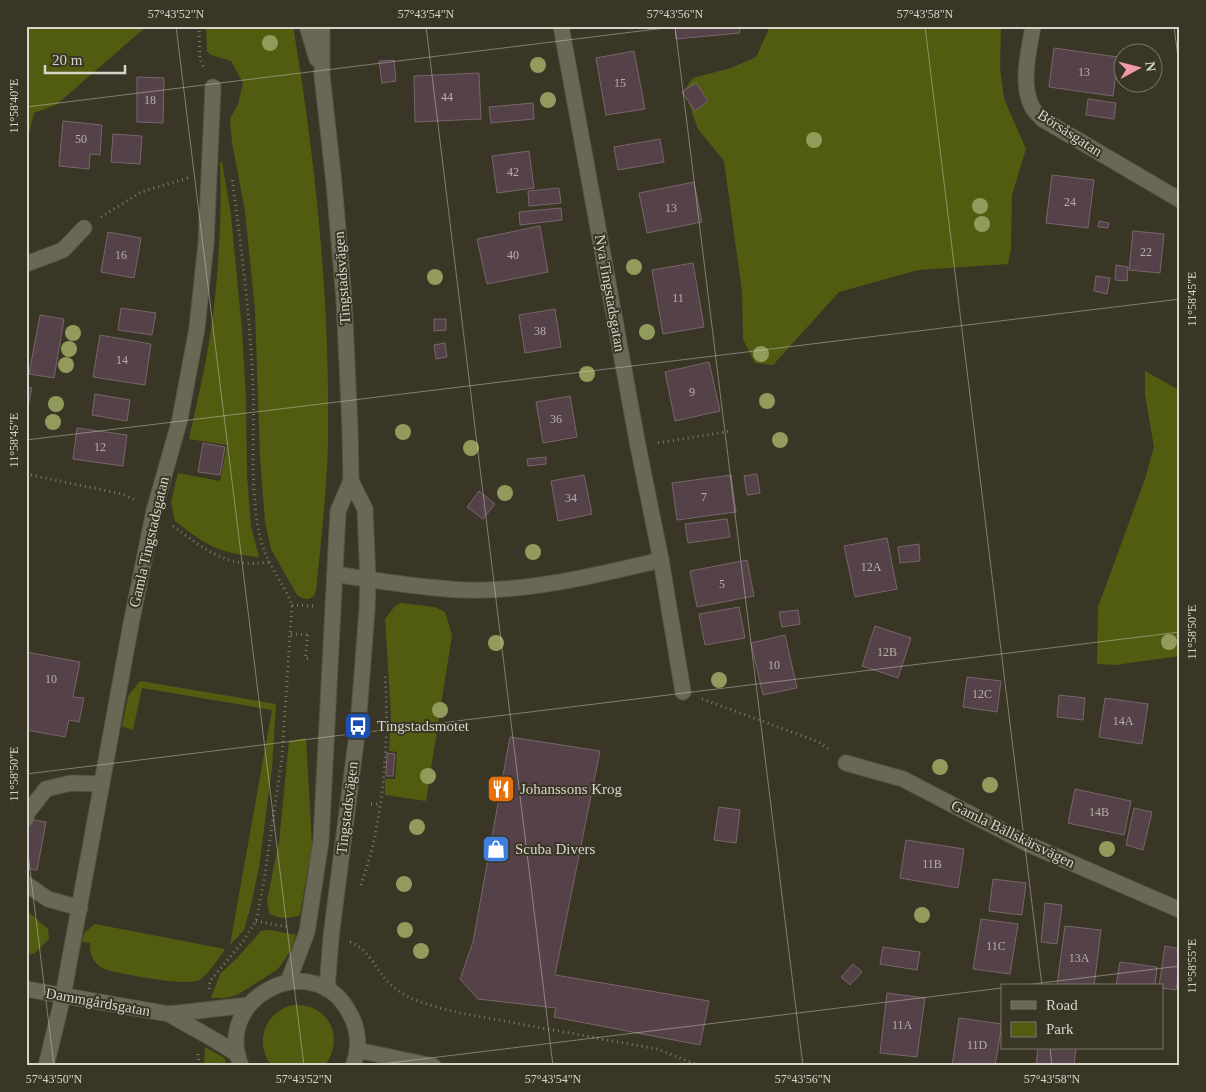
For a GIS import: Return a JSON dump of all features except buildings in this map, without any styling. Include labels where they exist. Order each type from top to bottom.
[{"type":"street","name":"Tingstadsvägen","points":[[307,26],[322,75]]},
{"type":"street","name":"Tingstadsvägen","points":[[322,26],[322,75],[344,300],[351,481],[365,509],[368,580],[358,726],[331,937],[327,989]]},
{"type":"street","name":"Nya Tingstadsgatan","points":[[561,26],[638,446],[661,560],[683,692]]},
{"type":"street","name":"Börsåsgatan","points":[[1033,26],[1026,74],[1028,94],[1033,108],[1042,119],[1180,200]]},
{"type":"street","name":"Gamla Tingstadsgatan","points":[[46,1066],[63,996],[80,908],[130,624],[154,511],[180,419],[197,328],[206,243],[213,87]]},
{"type":"street","points":[[26,264],[63,250],[84,228]]},
{"type":"street","name":"Tingstadsvägen","points":[[288,982],[308,932],[321,841],[338,511],[351,481]]},
{"type":"street","points":[[335,574],[368,580],[465,590],[527,587],[562,582],[661,560]]},
{"type":"street","name":"Gamla Bällskärsvägen","points":[[846,763],[903,779],[1028,844],[1180,910]]},
{"type":"street","points":[[26,819],[27,813],[46,788],[71,783],[102,784]]},
{"type":"street","points":[[26,884],[48,899],[80,908]]},
{"type":"street","points":[[240,1060],[236,1037],[244,1012],[249,1004],[266,990],[288,982],[308,982],[327,989],[343,1002],[353,1019],[356,1029],[357,1050],[353,1066]]},
{"type":"street","name":"Dammgårdsgatan","points":[[26,989],[169,1014],[249,1004]]},
{"type":"street","name":"Dammgårdsgatan","points":[[169,1014],[218,1041],[240,1060]]},
{"type":"street","points":[[357,1050],[433,1066]]},
{"type":"path","points":[[199,26],[200,59],[213,87]]},
{"type":"path","points":[[205,1009],[210,981],[241,944],[256,920],[264,881],[282,757],[292,605],[260,538],[253,484],[253,385],[246,283],[231,170]]},
{"type":"path","points":[[84,228],[141,192],[210,172]]},
{"type":"path","points":[[638,446],[730,431]]},
{"type":"path","points":[[26,474],[122,494],[154,511],[206,550],[223,559],[257,564],[270,562]]},
{"type":"path","points":[[308,635],[305,658],[312,659]]},
{"type":"path","points":[[683,692],[819,742],[846,763]]},
{"type":"path","points":[[379,733],[386,732]]},
{"type":"path","points":[[371,804],[380,804]]},
{"type":"path","points":[[256,920],[308,932]]},
{"type":"path","points":[[331,937],[352,942],[362,947],[392,986],[430,1005],[460,1013],[657,1049],[700,1066]]},
{"type":"path","points":[[199,1066],[197,1060],[201,1033]]},
{"type":"green space","points":[[26,26],[147,26],[56,105],[34,113],[26,146]]},
{"type":"green space","points":[[206,26],[293,26],[315,181],[327,336],[328,440],[324,516],[316,591],[313,597],[308,599],[297,595],[271,549],[265,522],[260,457],[255,310],[245,211],[232,142],[230,119],[238,104],[243,83],[231,61],[211,55],[207,51]]},
{"type":"green space","points":[[769,26],[1001,26],[1000,67],[1004,99],[1026,149],[1012,195],[1011,249],[1008,264],[918,270],[839,292],[773,365],[755,363],[743,339],[742,291],[724,161],[698,129],[684,90],[693,78],[731,68],[756,57]]},
{"type":"green space","points":[[222,161],[231,215],[242,330],[246,399],[247,477],[251,526],[259,557],[223,550],[196,537],[175,521],[171,502],[178,473],[220,481],[227,445],[189,439],[206,362],[213,315],[221,201],[220,163]]},
{"type":"green space","points":[[1145,371],[1177,389],[1180,394],[1180,656],[1115,665],[1097,664],[1098,607],[1145,479],[1154,447],[1145,395]]},
{"type":"green space","points":[[401,603],[435,607],[445,612],[452,635],[426,801],[385,795],[385,779],[395,779],[397,752],[389,751],[391,716],[385,619],[395,606]]},
{"type":"green space","points":[[140,681],[276,704],[272,768],[259,867],[244,930],[230,945],[272,710],[142,688],[133,730],[122,726],[128,696]]},
{"type":"green space","points":[[306,738],[312,845],[300,915],[288,918],[269,913],[267,901],[279,842],[289,741]]},
{"type":"green space","points":[[26,910],[48,929],[49,939],[35,953],[27,955]]},
{"type":"green space","points":[[95,924],[225,949],[207,974],[195,981],[157,980],[129,975],[105,969],[94,961],[90,943],[82,942],[84,933]]},
{"type":"green space","points":[[270,930],[296,935],[290,952],[278,969],[237,995],[225,998],[211,998],[220,974],[261,931]]},
{"type":"green space","points":[[294,1005],[306,1006],[317,1010],[325,1016],[330,1025],[334,1045],[324,1066],[272,1066],[266,1057],[263,1048],[263,1038],[269,1021],[284,1008]]},
{"type":"green space","points":[[205,1047],[224,1058],[228,1066],[204,1066]]},
{"type":"place","name":"Tingstadsmotet","points":[[358,726]]},
{"type":"place","name":"Johanssons Krog","points":[[501,789]]},
{"type":"place","name":"Scuba Divers","points":[[496,849]]}]
